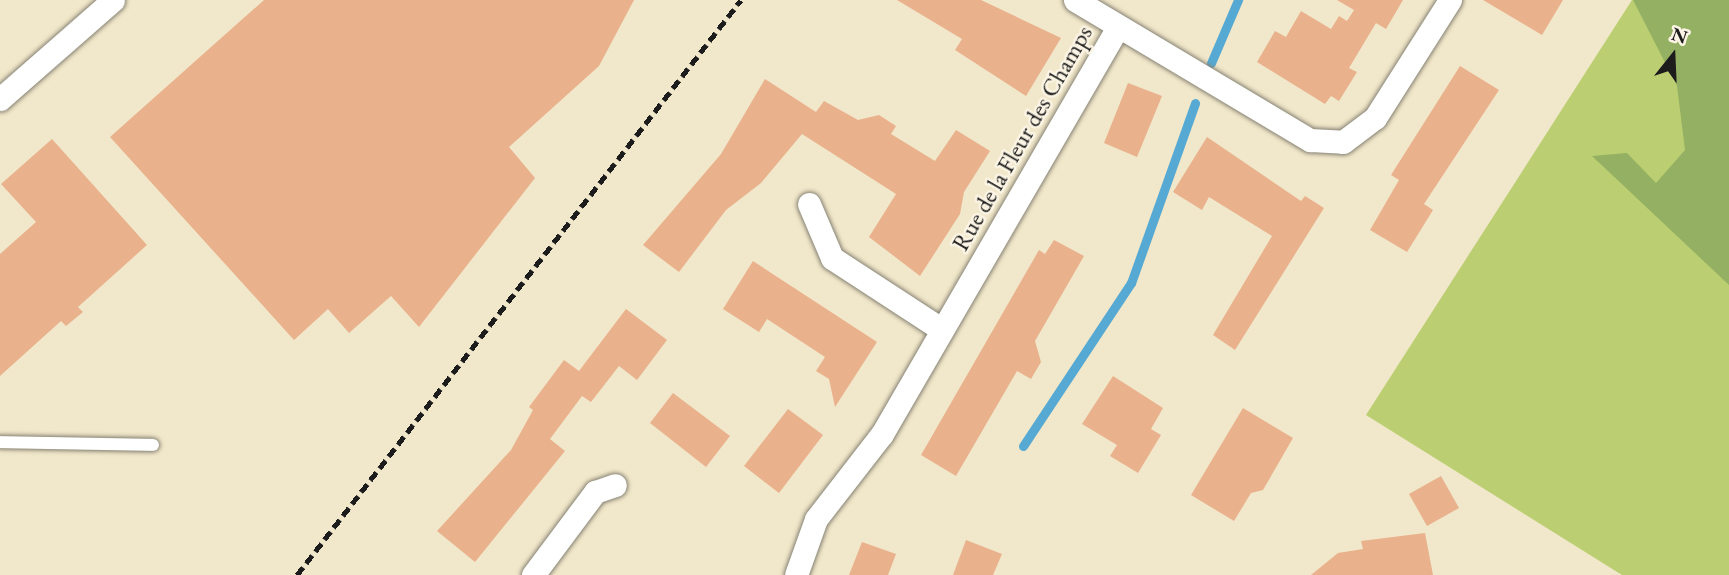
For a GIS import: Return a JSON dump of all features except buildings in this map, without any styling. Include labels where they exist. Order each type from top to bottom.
[{"type":"street","points":[[0,99],[113,0]]},
{"type":"street","points":[[1075,0],[1116,30]]},
{"type":"street","name":"Rue de la Fleur des Champs","points":[[796,575],[816,519],[882,434],[1116,30],[1310,140],[1343,142],[1375,118],[1450,0]]},
{"type":"street","points":[[810,204],[832,258],[941,329]]},
{"type":"street","points":[[533,575],[595,492],[615,485]]},
{"type":"lane","points":[[0,442],[153,445]]},
{"type":"green space","points":[[1632,0],[1729,0],[1729,575],[1622,575],[1366,415]]},
{"type":"green space","points":[[1633,0],[1729,0],[1729,285],[1592,156],[1627,153],[1656,183],[1685,150],[1677,86]]},
{"type":"waterway","points":[[1211,63],[1238,0]]},
{"type":"waterway","points":[[1023,446],[1131,283],[1195,103]]},
{"type":"railway","points":[[297,575],[741,0]]}]
